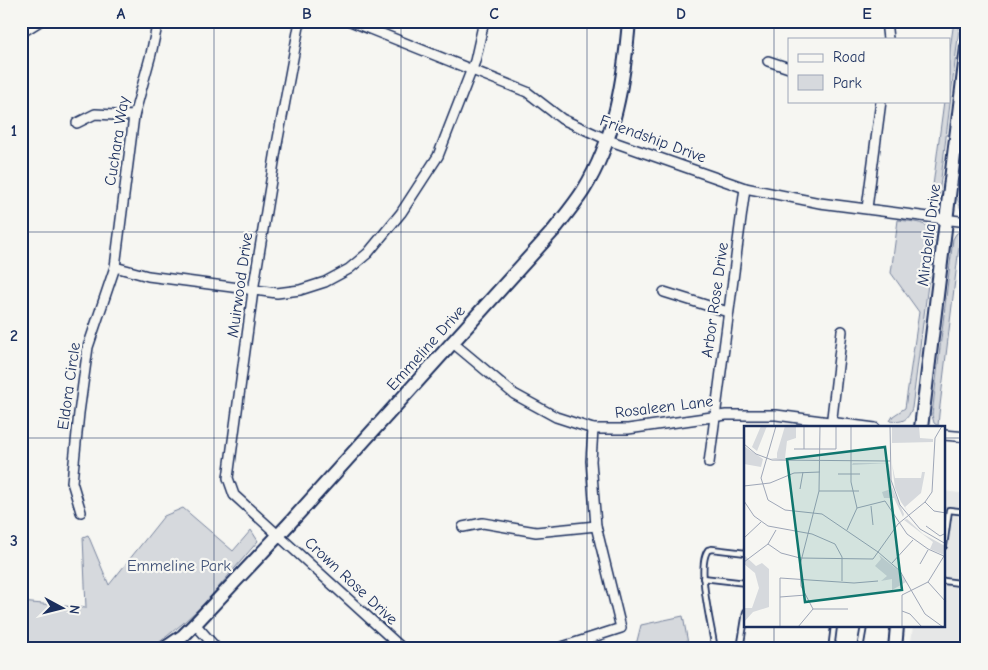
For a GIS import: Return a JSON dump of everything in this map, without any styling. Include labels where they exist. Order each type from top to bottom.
[{"type":"street","points":[[21,33],[40,21]]},
{"type":"street","name":"Cuchara Way","points":[[115,267],[134,116],[158,21]]},
{"type":"street","name":"Muirwood Drive","points":[[279,535],[234,495],[228,478],[253,291],[277,144],[300,21]]},
{"type":"street","name":"Friendship Drive","points":[[350,21],[527,92],[562,119],[608,140],[745,188],[820,203],[967,222]]},
{"type":"street","points":[[115,267],[148,276],[253,291],[284,292],[300,290],[325,282],[349,269],[368,253],[402,213],[438,156],[472,70],[484,21]]},
{"type":"street","name":"Emmeline Drive","points":[[164,649],[183,636],[279,535],[553,231],[583,190],[608,140],[625,67],[629,21]]},
{"type":"street","points":[[886,21],[888,38]]},
{"type":"street","name":"Mirabella Drive","points":[[921,426],[967,47]]},
{"type":"street","points":[[768,61],[788,68]]},
{"type":"street","points":[[868,208],[881,102]]},
{"type":"street","points":[[77,123],[95,114],[134,116]]},
{"type":"street","name":"Arbor Rose Drive","points":[[710,463],[714,416],[745,188]]},
{"type":"street","name":"Eldora Circle","points":[[81,512],[72,482],[88,347],[115,267]]},
{"type":"street","points":[[664,292],[728,312]]},
{"type":"street","points":[[832,424],[842,331]]},
{"type":"street","name":"Rosaleen Lane","points":[[453,343],[514,394],[556,417],[593,429],[628,429],[714,416],[776,415],[854,426]]},
{"type":"street","points":[[556,649],[621,628],[596,526],[590,462],[593,429]]},
{"type":"street","points":[[946,434],[967,437]]},
{"type":"street","points":[[463,527],[483,523],[536,532],[596,526]]},
{"type":"street","name":"Crown Rose Drive","points":[[279,535],[403,649]]},
{"type":"street","points":[[195,624],[217,649]]},
{"type":"street","points":[[895,649],[897,628]]},
{"type":"lane","points":[[946,532],[949,510],[967,512]]},
{"type":"lane","points":[[744,553],[708,550],[704,554],[703,578],[714,644],[722,649],[740,648],[744,624]]},
{"type":"lane","points":[[703,578],[744,583]]},
{"type":"lane","points":[[946,582],[967,584]]},
{"type":"lane","points":[[834,628],[832,642],[836,649]]},
{"type":"lane","points":[[860,649],[864,628]]},
{"type":"shaded area","points":[[946,491],[967,494],[967,649],[910,649],[913,628],[946,628]]},
{"type":"green space","points":[[954,21],[960,21],[939,195],[936,201],[931,201],[944,102],[950,102],[950,49]]},
{"type":"green space","points":[[967,123],[967,185],[964,212],[961,210],[958,200]]},
{"type":"green space","points":[[898,220],[925,225],[930,228],[934,238],[912,408],[904,420],[895,422],[890,421],[893,416],[905,408],[919,312],[891,273]]},
{"type":"green space","points":[[961,230],[938,426],[934,423],[932,415],[953,239]]},
{"type":"green space","name":"Emmeline Park","points":[[183,508],[233,551],[251,530],[258,541],[206,602],[151,649],[32,649],[21,626],[21,602],[86,608],[83,537],[88,535],[109,585],[164,516]]},
{"type":"green space","points":[[683,616],[689,649],[627,649],[637,641],[641,625]]}]
